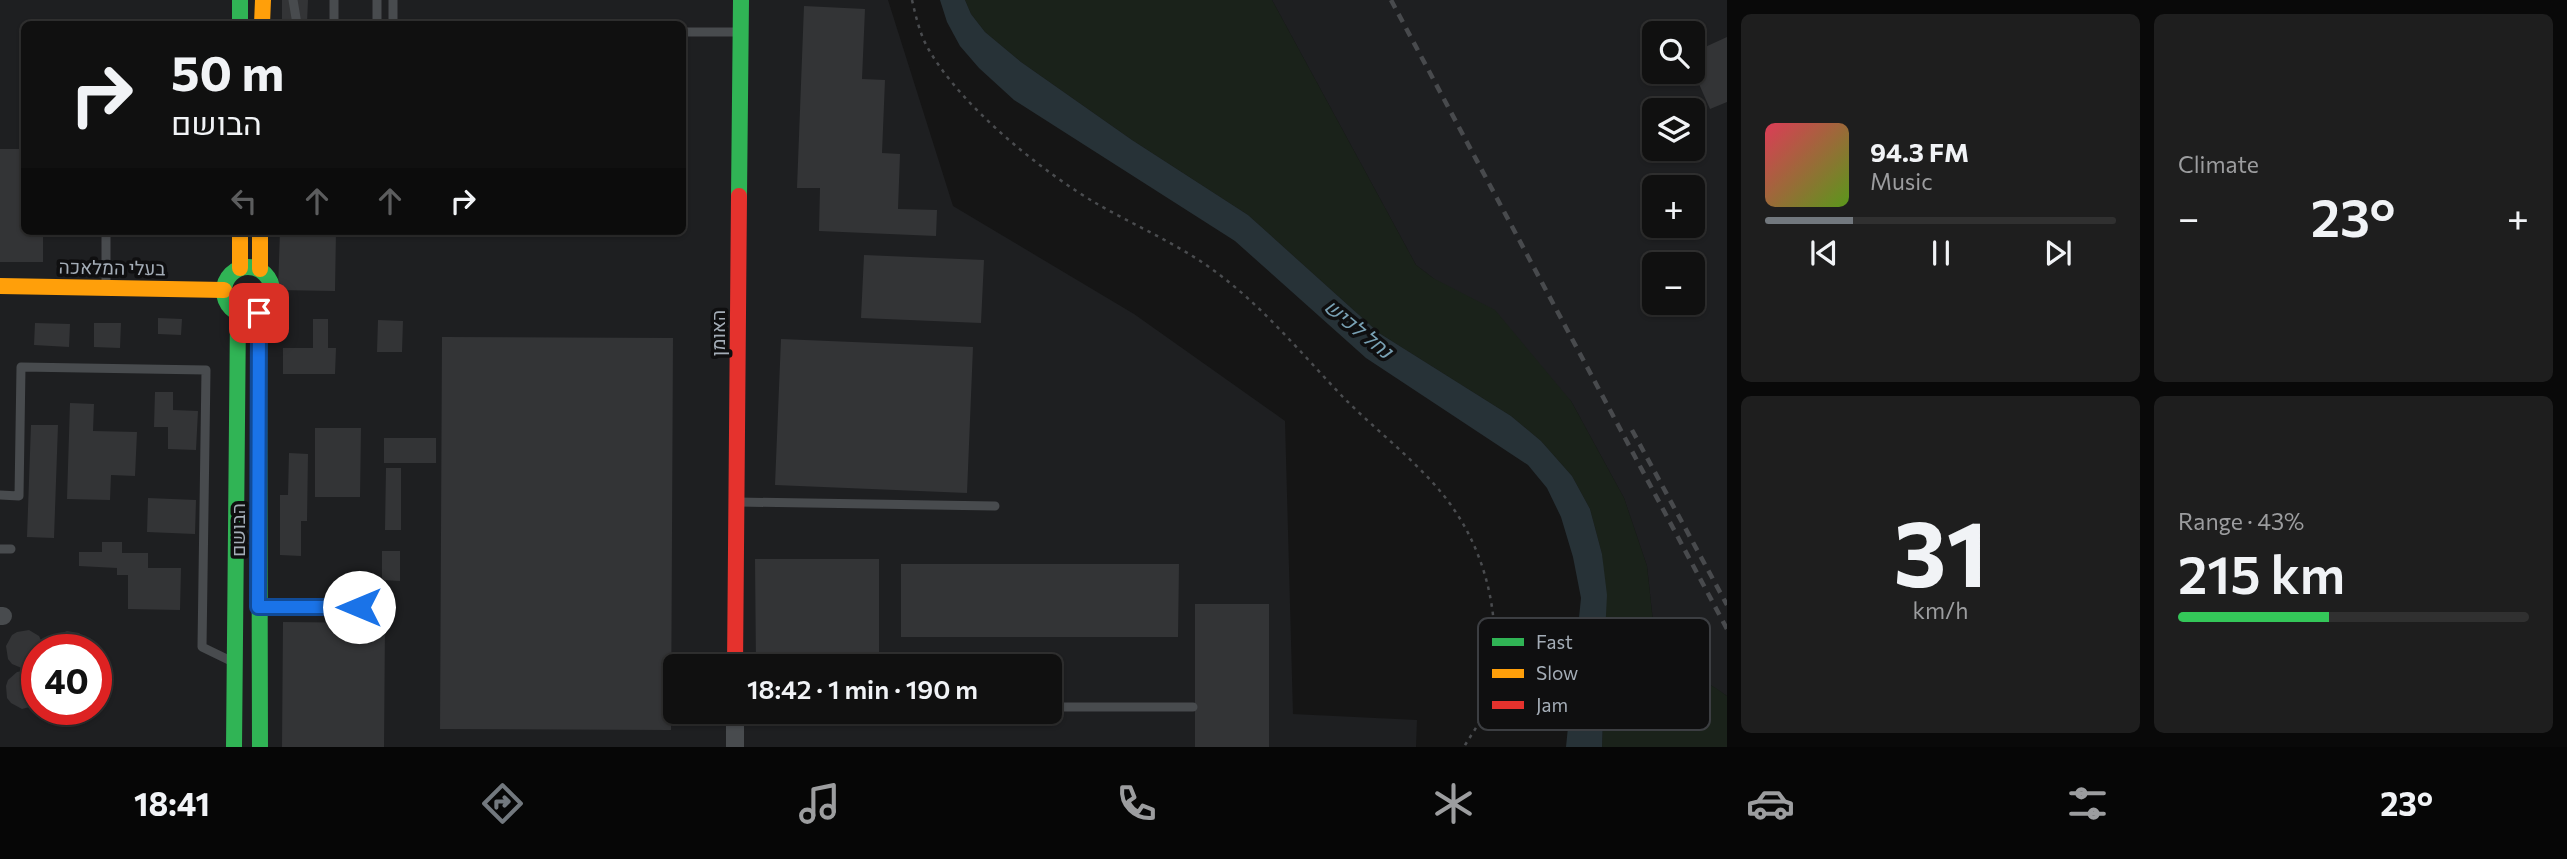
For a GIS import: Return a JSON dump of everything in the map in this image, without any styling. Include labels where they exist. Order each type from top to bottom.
[{"type":"street","points":[[240,0],[240,21]]},
{"type":"street","points":[[262,0],[262,21]]},
{"type":"street","name":"האומן","points":[[735,654],[741,0]]},
{"type":"street","points":[[240,235],[240,268]]},
{"type":"street","points":[[260,235],[260,269]]},
{"type":"street","points":[[240,268],[260,269],[267,275],[272,290],[269,303],[259,313],[238,313],[227,304],[224,290],[229,276],[240,268]]},
{"type":"street","name":"בעלי המלאכה","points":[[0,286],[224,290]]},
{"type":"street","name":"הבושם","points":[[234,747],[238,313]]},
{"type":"street","name":"הבושם","points":[[259,313],[260,747]]},
{"type":"street","points":[[258,607],[384,607]]},
{"type":"street","points":[[735,724],[735,747]]},
{"type":"lane","points":[[293,0],[296,21]]},
{"type":"lane","points":[[334,0],[334,21]]},
{"type":"lane","points":[[377,0],[377,21]]},
{"type":"lane","points":[[393,0],[393,21]]},
{"type":"lane","points":[[686,32],[741,32]]},
{"type":"lane","points":[[106,235],[106,288]]},
{"type":"lane","points":[[0,495],[19,496],[22,367],[206,370],[202,647],[235,663],[259,663]]},
{"type":"lane","points":[[737,502],[995,506]]},
{"type":"lane","points":[[0,549],[11,549]]},
{"type":"lane","points":[[1062,707],[1194,707]]},
{"type":"path","points":[[912,0],[928,48],[947,78],[971,105],[1057,180],[1184,251],[1223,278],[1255,306],[1350,404],[1427,478],[1452,507],[1468,532],[1488,585],[1493,618]]},
{"type":"path","points":[[1464,747],[1478,724]]},
{"type":"shaded area","points":[[0,0],[888,0],[953,206],[1134,314],[1285,421],[1293,714],[1417,720],[1416,747],[0,747]]},
{"type":"shaded area","points":[[965,0],[1272,0],[1416,265],[1433,278],[1495,310],[1571,401],[1624,498],[1647,566],[1653,618],[1604,618],[1602,554],[1590,509],[1572,476],[1541,441],[1511,416],[1379,333],[1248,215],[1132,140],[1021,62],[985,32],[971,14]]},
{"type":"shaded area","points":[[1272,0],[1727,0],[1727,696],[1710,685],[1710,618],[1653,618],[1647,566],[1624,498],[1571,401],[1416,265]]},
{"type":"shaded area","points":[[1710,685],[1727,696],[1727,747],[1602,747],[1603,730],[1710,730]]},
{"type":"water","name":"נחל לכיש","points":[[940,0],[965,0],[971,14],[985,32],[1021,62],[1132,140],[1248,215],[1379,333],[1511,416],[1541,441],[1572,476],[1590,509],[1602,554],[1607,595],[1606,618],[1579,618],[1581,598],[1561,517],[1547,488],[1528,465],[1366,358],[1235,241],[1014,100],[979,68],[960,46],[947,22]]},
{"type":"water","points":[[1568,730],[1603,730],[1602,747],[1566,747]]},
{"type":"building","points":[[282,0],[308,0],[307,21],[282,21]]},
{"type":"building","points":[[804,6],[865,9],[862,79],[885,80],[882,153],[900,154],[898,209],[937,210],[936,236],[819,231],[820,188],[797,188]]},
{"type":"building","points":[[1727,37],[1727,102],[1710,109],[1699,84],[1705,84],[1705,47]]},
{"type":"building","points":[[0,149],[21,149],[21,235],[43,235],[43,262],[0,262]]},
{"type":"building","points":[[280,235],[336,235],[335,291],[278,290]]},
{"type":"building","points":[[864,255],[984,260],[981,323],[861,318]]},
{"type":"building","points":[[158,318],[182,319],[181,335],[158,334]]},
{"type":"building","points":[[313,319],[328,319],[328,348],[336,348],[335,374],[283,374],[283,348],[313,348]]},
{"type":"building","points":[[378,320],[403,321],[402,352],[377,352]]},
{"type":"building","points":[[35,323],[70,324],[69,347],[34,345]]},
{"type":"building","points":[[94,323],[121,323],[120,348],[94,347]]},
{"type":"building","points":[[442,337],[673,338],[671,654],[663,654],[663,724],[671,724],[671,730],[440,729]]},
{"type":"building","points":[[781,339],[973,347],[967,493],[775,485]]},
{"type":"building","points":[[155,392],[173,392],[173,410],[198,411],[196,450],[168,449],[168,427],[154,427]]},
{"type":"building","points":[[70,403],[94,404],[93,431],[137,432],[135,476],[111,475],[110,500],[67,499]]},
{"type":"building","points":[[31,425],[58,425],[54,538],[27,537]]},
{"type":"building","points":[[315,428],[361,428],[360,497],[315,497]]},
{"type":"building","points":[[384,438],[436,438],[436,463],[384,463]]},
{"type":"building","points":[[289,453],[308,454],[307,521],[301,521],[301,556],[280,555],[280,495],[288,495]]},
{"type":"building","points":[[386,468],[401,468],[401,530],[385,530]]},
{"type":"building","points":[[148,498],[196,500],[195,534],[147,532]]},
{"type":"building","points":[[102,542],[122,542],[122,553],[148,553],[148,568],[181,568],[180,610],[128,609],[128,575],[117,575],[117,568],[79,566],[79,552],[102,552]]},
{"type":"building","points":[[382,551],[400,551],[400,581],[382,580]]},
{"type":"building","points":[[755,559],[879,559],[879,654],[756,654]]},
{"type":"building","points":[[901,564],[1179,564],[1178,637],[901,637]]},
{"type":"building","points":[[1195,604],[1269,604],[1269,747],[1195,747]]},
{"type":"building","points":[[283,622],[385,623],[384,747],[282,747]]},
{"type":"building","points":[[29,630],[36,634],[21,634],[21,668],[8,659],[6,646],[17,632]]},
{"type":"building","points":[[67,631],[80,634],[60,634]]},
{"type":"building","points":[[21,671],[21,708],[7,698],[8,680]]},
{"type":"railway","points":[[1391,0],[1727,629]]},
{"type":"railway","points":[[1632,430],[1727,605]]},
{"type":"traffic: fast","points":[[240,0],[240,21]]},
{"type":"traffic: fast","points":[[739,196],[741,0]]},
{"type":"traffic: fast","points":[[248,267],[265,274],[272,291],[265,308],[248,315],[231,308],[224,291],[231,274],[248,267]]},
{"type":"traffic: fast","points":[[234,747],[238,313]]},
{"type":"traffic: fast","points":[[259,313],[260,747]]},
{"type":"traffic: fast","points":[[258,607],[384,607]]},
{"type":"traffic: slow","points":[[262,21],[263,0]]},
{"type":"traffic: slow","points":[[240,235],[240,268]]},
{"type":"traffic: slow","points":[[260,235],[260,269]]},
{"type":"traffic: slow","points":[[0,286],[224,290]]},
{"type":"traffic: jam","points":[[735,654],[739,196]]},
{"type":"route","points":[[259,313],[258,607],[359,607]]}]
